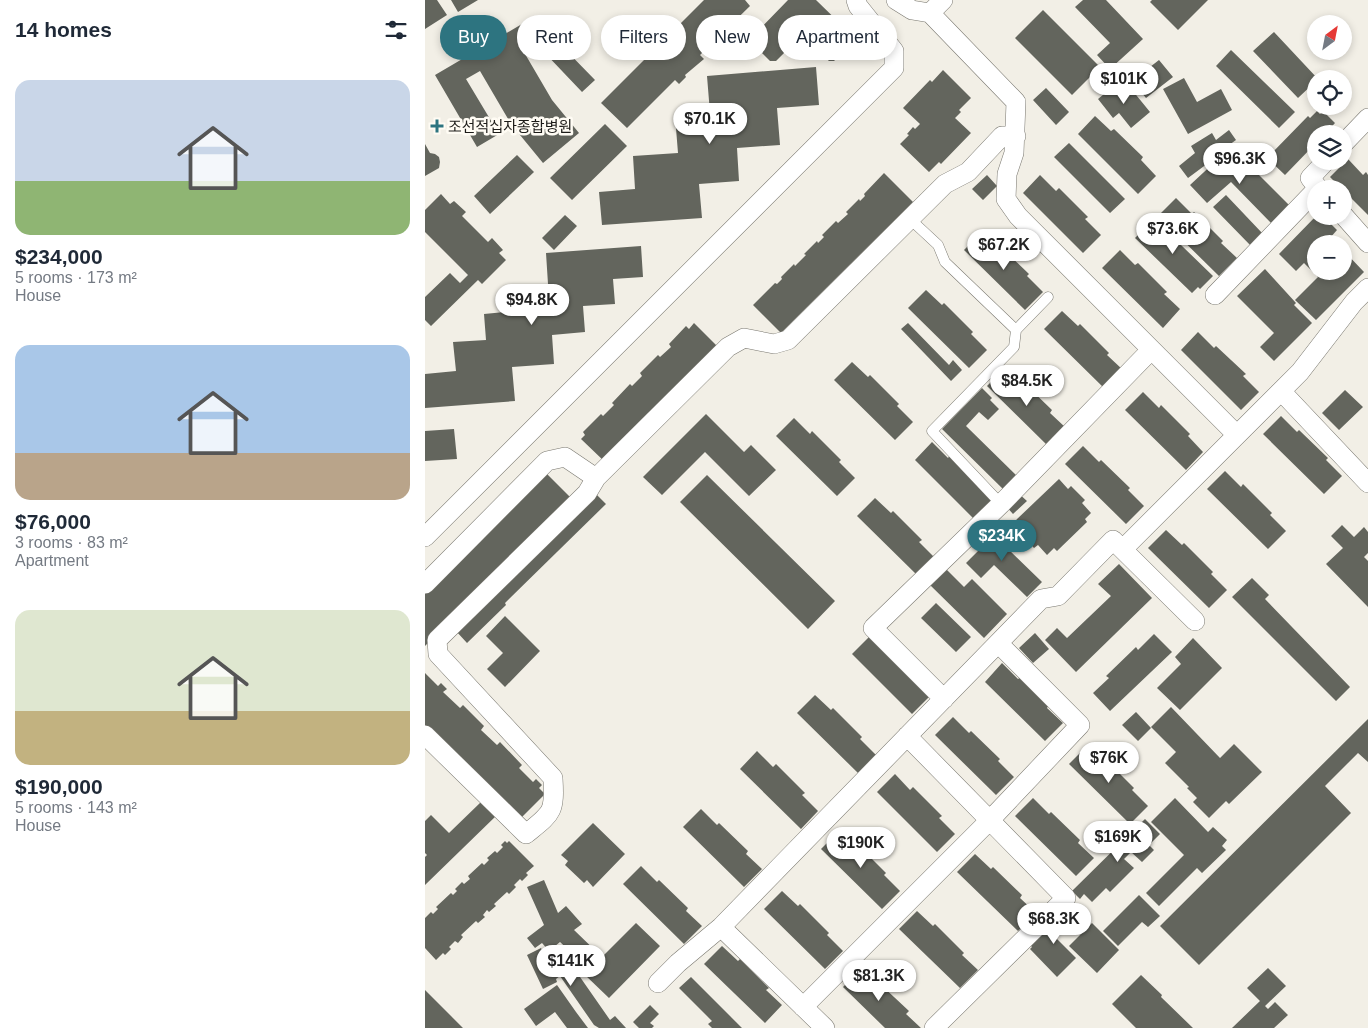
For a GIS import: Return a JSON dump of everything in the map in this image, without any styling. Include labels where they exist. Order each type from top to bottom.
[{"type":"street","points":[[425,536],[895,68],[894,51],[858,6],[856,0]]},
{"type":"street","points":[[896,0],[912,10],[930,13],[1016,102],[1016,136],[1014,153],[1007,174],[1006,199],[1018,216],[1237,435]]},
{"type":"street","points":[[930,13],[943,0]]},
{"type":"street","points":[[1352,135],[1368,118]]},
{"type":"street","points":[[425,735],[526,834],[550,815],[554,802],[553,778],[438,654],[437,640],[587,493],[596,478],[728,347],[745,338],[774,344],[788,340],[945,184],[968,172],[1002,136],[1016,136]]},
{"type":"street","points":[[1311,180],[1310,178],[1318,170]]},
{"type":"street","points":[[1215,295],[1307,200]]},
{"type":"street","points":[[1352,225],[1368,243]]},
{"type":"street","points":[[1123,549],[1300,372],[1354,302],[1368,288]]},
{"type":"street","points":[[944,699],[873,628],[1001,504],[1151,350]]},
{"type":"street","points":[[1281,392],[1368,483]]},
{"type":"street","points":[[425,584],[547,461],[565,457],[596,478]]},
{"type":"street","points":[[658,983],[679,962],[721,927],[1041,599],[1058,596],[1113,540],[1195,621]]},
{"type":"street","points":[[803,1007],[990,820],[1080,725],[998,643]]},
{"type":"street","points":[[907,736],[1066,898],[934,1028]]},
{"type":"street","points":[[721,927],[825,1028]]},
{"type":"lane","points":[[910,220],[938,245],[945,262],[1016,330]]},
{"type":"lane","points":[[1001,504],[932,431],[1014,347],[1016,330],[1048,296]]},
{"type":"building","points":[[425,0],[437,0],[447,15],[440,15],[440,19],[425,29]]},
{"type":"building","points":[[451,0],[478,0],[458,12]]},
{"type":"building","points":[[704,0],[745,0],[750,6],[741,15],[696,15],[696,60],[703,60],[685,75],[686,77],[679,84],[675,80],[627,128],[601,103],[644,60],[686,60],[686,18]]},
{"type":"building","points":[[788,0],[816,0],[831,15],[778,15],[778,59],[776,61],[768,59],[768,21]]},
{"type":"building","points":[[1083,0],[1106,0],[1143,39],[1110,69],[1097,55],[1110,43],[1075,7]]},
{"type":"building","points":[[1152,0],[1208,0],[1178,30],[1150,2]]},
{"type":"building","points":[[1043,10],[1100,67],[1072,95],[1015,38]]},
{"type":"building","points":[[517,27],[517,60],[529,60],[552,100],[579,133],[543,163],[511,124],[480,71],[466,79],[499,134],[477,147],[435,75],[461,60],[507,60],[507,33]]},
{"type":"building","points":[[1274,32],[1310,70],[1307,70],[1307,90],[1298,98],[1253,51]]},
{"type":"building","points":[[1231,50],[1295,112],[1279,128],[1216,66]]},
{"type":"building","points":[[552,60],[575,60],[595,80],[582,92]]},
{"type":"building","points":[[1159,60],[1173,77],[1146,98],[1132,81]]},
{"type":"building","points":[[816,67],[819,105],[777,108],[780,145],[737,148],[739,181],[699,184],[702,218],[602,225],[599,192],[635,189],[633,156],[678,153],[675,116],[710,113],[707,76]]},
{"type":"building","points":[[943,70],[971,98],[959,110],[961,112],[955,118],[971,133],[941,164],[939,162],[929,172],[900,144],[909,135],[907,134],[913,127],[915,129],[920,124],[903,108],[930,80],[932,82]]},
{"type":"building","points":[[1184,78],[1197,102],[1221,89],[1232,110],[1188,134],[1163,89]]},
{"type":"building","points":[[1116,84],[1121,91],[1128,85],[1150,112],[1131,128],[1119,113],[1113,118],[1098,99]]},
{"type":"building","points":[[1046,88],[1069,112],[1056,125],[1033,100]]},
{"type":"building","points":[[1313,115],[1327,115],[1335,123],[1333,125],[1307,125],[1307,152],[1285,175],[1267,158],[1308,116],[1310,118]]},
{"type":"building","points":[[1095,116],[1111,131],[1114,129],[1143,157],[1141,160],[1156,176],[1138,194],[1078,134]]},
{"type":"building","points":[[605,124],[627,146],[572,200],[550,178]]},
{"type":"building","points":[[1229,130],[1236,140],[1188,178],[1179,166],[1195,153],[1191,146],[1212,133],[1216,140]]},
{"type":"building","points":[[1069,143],[1125,199],[1110,213],[1054,157]]},
{"type":"building","points":[[425,144],[430,153],[439,157],[440,162],[439,168],[425,176]]},
{"type":"building","points":[[1231,147],[1290,206],[1271,223],[1231,182],[1207,203],[1190,185]]},
{"type":"building","points":[[517,155],[534,172],[490,214],[474,196]]},
{"type":"building","points":[[1352,163],[1363,175],[1366,172],[1368,175],[1368,215],[1352,199],[1352,180],[1333,180],[1330,177],[1337,170],[1352,170]]},
{"type":"building","points":[[884,173],[913,202],[781,333],[753,305],[775,283],[777,284],[782,279],[781,277],[794,264],[795,266],[806,255],[804,254],[817,241],[818,243],[824,237],[822,235],[836,221],[838,223],[848,214],[846,212],[859,199],[860,201],[865,196],[864,194]]},
{"type":"building","points":[[987,175],[997,186],[983,200],[972,189]]},
{"type":"building","points":[[1040,175],[1056,191],[1059,188],[1088,217],[1085,219],[1101,235],[1083,253],[1023,193]]},
{"type":"building","points":[[441,194],[450,204],[454,201],[466,212],[462,216],[488,242],[492,238],[503,250],[499,253],[506,260],[482,284],[478,280],[431,326],[425,320],[425,297],[450,273],[460,283],[468,275],[425,232],[425,210]]},
{"type":"building","points":[[1226,195],[1263,234],[1251,246],[1213,207]]},
{"type":"building","points":[[1176,198],[1192,214],[1194,212],[1237,258],[1219,276],[1158,216]]},
{"type":"building","points":[[1149,214],[1213,276],[1200,289],[1198,287],[1192,293],[1135,238],[1143,230],[1139,225]]},
{"type":"building","points":[[565,215],[577,226],[554,250],[542,238]]},
{"type":"building","points":[[1307,225],[1332,225],[1337,230],[1333,235],[1307,235],[1307,266],[1304,263],[1296,271],[1279,254]]},
{"type":"building","points":[[982,232],[998,248],[1000,246],[1029,274],[1027,276],[1043,292],[1025,310],[964,250]]},
{"type":"building","points":[[641,246],[643,277],[613,279],[615,304],[583,306],[585,332],[552,335],[554,364],[512,367],[515,401],[425,408],[425,374],[456,371],[453,342],[486,340],[484,314],[515,311],[513,287],[548,284],[546,253]]},
{"type":"building","points":[[1120,250],[1135,265],[1138,263],[1167,292],[1164,294],[1180,309],[1163,328],[1102,268]]},
{"type":"building","points":[[1352,259],[1364,272],[1316,320],[1295,300],[1315,280],[1352,280]]},
{"type":"building","points":[[1265,269],[1296,303],[1294,305],[1312,323],[1274,361],[1260,347],[1274,333],[1237,296]]},
{"type":"building","points":[[926,290],[942,305],[944,303],[973,332],[971,334],[987,350],[969,368],[908,308]]},
{"type":"building","points":[[1062,311],[1078,326],[1080,324],[1123,370],[1105,389],[1044,329]]},
{"type":"building","points":[[694,323],[717,346],[605,462],[581,439],[585,435],[583,432],[601,414],[603,416],[614,405],[612,403],[630,384],[632,386],[642,376],[640,373],[658,355],[660,357],[671,347],[669,344],[686,326],[689,329]]},
{"type":"building","points":[[908,323],[949,365],[953,360],[962,370],[951,381],[901,329]]},
{"type":"building","points":[[1198,332],[1214,348],[1216,346],[1246,374],[1243,376],[1259,392],[1241,410],[1181,350]]},
{"type":"building","points":[[852,362],[868,377],[870,375],[899,404],[897,406],[913,422],[895,440],[834,380]]},
{"type":"building","points":[[1005,368],[1021,384],[1023,382],[1052,410],[1050,413],[1066,428],[1048,446],[987,386]]},
{"type":"building","points":[[982,388],[999,409],[988,420],[979,412],[966,426],[1019,478],[1005,491],[942,429]]},
{"type":"building","points":[[1345,390],[1363,407],[1339,430],[1322,413]]},
{"type":"building","points":[[1143,392],[1159,408],[1161,405],[1190,434],[1188,436],[1203,452],[1186,470],[1125,410]]},
{"type":"building","points":[[706,414],[744,452],[751,445],[776,470],[749,496],[705,452],[662,495],[643,477]]},
{"type":"building","points":[[1281,416],[1297,432],[1299,430],[1328,458],[1326,460],[1342,476],[1324,494],[1263,434]]},
{"type":"building","points":[[794,418],[810,434],[812,431],[841,460],[839,462],[855,478],[837,496],[776,436]]},
{"type":"building","points":[[454,429],[457,459],[425,461],[425,431]]},
{"type":"building","points":[[932,442],[948,458],[950,455],[993,502],[975,520],[915,460]]},
{"type":"building","points":[[1083,446],[1099,462],[1101,460],[1130,488],[1128,490],[1144,506],[1126,524],[1065,464]]},
{"type":"building","points":[[1225,471],[1241,487],[1243,484],[1272,513],[1270,515],[1286,531],[1268,549],[1207,489]]},
{"type":"building","points":[[546,473],[571,498],[425,646],[425,589]]},
{"type":"building","points":[[707,475],[835,601],[808,629],[680,502]]},
{"type":"building","points":[[1059,479],[1068,489],[1071,486],[1085,500],[1082,503],[1091,513],[1085,519],[1087,522],[1057,551],[1054,548],[1047,555],[1038,545],[1034,548],[1021,534],[1024,531],[1015,521]]},
{"type":"building","points":[[1017,492],[1027,501],[1013,514],[1004,504]]},
{"type":"building","points":[[597,495],[606,504],[467,643],[456,631]]},
{"type":"building","points":[[875,498],[891,513],[893,511],[922,540],[919,542],[935,558],[918,576],[857,516]]},
{"type":"building","points":[[1342,525],[1354,537],[1364,527],[1368,532],[1368,553],[1364,557],[1368,561],[1368,607],[1326,564],[1343,548],[1331,536]]},
{"type":"building","points":[[988,530],[994,536],[998,531],[1010,542],[1006,547],[1042,582],[1027,597],[994,565],[981,578],[966,563],[979,550],[974,544]]},
{"type":"building","points":[[1166,530],[1182,545],[1184,543],[1213,572],[1211,574],[1227,590],[1209,608],[1148,548]]},
{"type":"building","points":[[1119,564],[1152,598],[1076,672],[1045,640],[1057,628],[1067,638],[1111,596],[1098,584]]},
{"type":"building","points":[[946,569],[964,587],[972,579],[1007,614],[984,638],[930,585]]},
{"type":"building","points":[[1252,578],[1269,595],[1265,599],[1350,687],[1336,701],[1232,597]]},
{"type":"building","points":[[936,603],[971,637],[956,652],[921,618]]},
{"type":"building","points":[[505,616],[540,651],[505,687],[487,669],[503,653],[486,636]]},
{"type":"building","points":[[1035,633],[1049,649],[1033,663],[1019,648]]},
{"type":"building","points":[[1154,634],[1172,652],[1110,711],[1093,693],[1109,678],[1106,676],[1136,647],[1138,650]]},
{"type":"building","points":[[870,636],[930,696],[912,714],[852,654]]},
{"type":"building","points":[[1193,638],[1222,668],[1180,710],[1157,688],[1181,664],[1175,657]]},
{"type":"building","points":[[1002,663],[1018,679],[1021,677],[1049,705],[1047,708],[1063,723],[1045,741],[985,682]]},
{"type":"building","points":[[425,673],[438,686],[441,683],[447,689],[443,692],[460,708],[463,705],[484,726],[481,730],[497,745],[500,742],[522,765],[519,768],[533,782],[536,779],[542,785],[539,788],[545,794],[519,820],[425,725]]},
{"type":"building","points":[[815,695],[831,710],[833,708],[862,737],[860,739],[876,755],[858,773],[797,713]]},
{"type":"building","points":[[1171,707],[1220,758],[1234,744],[1262,772],[1229,804],[1226,801],[1209,818],[1193,802],[1197,798],[1187,788],[1189,787],[1165,763],[1176,752],[1151,727]]},
{"type":"building","points":[[1136,712],[1151,728],[1138,741],[1122,725]]},
{"type":"building","points":[[953,717],[969,733],[971,731],[1000,759],[998,761],[1014,777],[996,795],[935,735]]},
{"type":"building","points":[[1368,719],[1368,762],[1358,753],[1325,786],[1351,813],[1199,965],[1160,926]]},
{"type":"building","points":[[1087,746],[1103,761],[1105,759],[1134,788],[1132,790],[1148,806],[1130,824],[1069,764]]},
{"type":"building","points":[[757,751],[773,767],[776,764],[805,793],[802,795],[818,811],[801,829],[740,769]]},
{"type":"building","points":[[895,774],[910,790],[913,787],[942,816],[939,818],[955,834],[937,852],[877,792]]},
{"type":"building","points":[[1033,798],[1049,814],[1051,812],[1080,840],[1078,843],[1094,858],[1076,876],[1015,816]]},
{"type":"building","points":[[1175,798],[1208,832],[1213,827],[1227,840],[1222,846],[1226,850],[1202,873],[1197,868],[1159,906],[1146,893],[1184,855],[1151,822]]},
{"type":"building","points":[[482,801],[497,815],[425,885],[425,857],[427,855],[425,853],[425,821],[431,815],[449,833]]},
{"type":"building","points":[[701,809],[717,825],[719,823],[748,851],[746,854],[762,869],[744,887],[683,827]]},
{"type":"building","points":[[1145,819],[1160,834],[1149,845],[1154,850],[1142,862],[1131,852],[1124,859],[1134,868],[1110,892],[1106,888],[1092,902],[1084,894],[1080,899],[1072,891]]},
{"type":"building","points":[[593,823],[625,854],[593,887],[587,880],[584,883],[565,865],[568,861],[561,855]]},
{"type":"building","points":[[839,831],[855,846],[857,844],[886,873],[884,875],[900,891],[882,909],[821,849]]},
{"type":"building","points":[[505,841],[507,843],[509,841],[534,866],[526,873],[528,875],[522,881],[520,879],[514,885],[516,887],[509,894],[507,892],[494,904],[496,906],[489,912],[487,910],[483,915],[485,917],[478,923],[476,921],[461,935],[463,937],[458,943],[455,941],[445,955],[443,953],[436,960],[425,948],[425,918],[431,912],[433,914],[438,909],[436,907],[451,893],[453,895],[457,891],[455,889],[462,882],[464,884],[470,879],[468,876],[482,863],[484,865],[489,860],[487,858],[495,851],[497,853],[503,847],[501,845]]},
{"type":"building","points":[[975,854],[991,869],[993,867],[1022,895],[1020,898],[1036,913],[1018,931],[957,872]]},
{"type":"building","points":[[641,866],[657,882],[659,880],[688,908],[686,911],[702,926],[684,944],[623,884]]},
{"type":"building","points":[[544,880],[558,913],[566,906],[582,924],[574,930],[602,957],[636,923],[660,946],[609,998],[585,975],[590,970],[560,942],[549,951],[542,943],[535,948],[527,938],[544,925],[527,887]]},
{"type":"building","points":[[782,891],[798,906],[800,904],[829,933],[827,935],[843,951],[825,969],[764,909]]},
{"type":"building","points":[[1139,895],[1160,916],[1148,927],[1142,922],[1118,946],[1103,931]]},
{"type":"building","points":[[1065,908],[1074,918],[1055,937],[1076,958],[1057,977],[1030,949],[1032,947],[1029,944]]},
{"type":"building","points":[[917,911],[933,926],[935,924],[978,970],[960,988],[899,929]]},
{"type":"building","points":[[1092,923],[1119,950],[1097,973],[1069,946]]},
{"type":"building","points":[[722,946],[738,961],[740,959],[769,988],[766,990],[782,1005],[765,1023],[704,964]]},
{"type":"building","points":[[541,948],[549,964],[564,954],[610,1020],[615,1016],[626,1028],[599,1028],[594,1025],[560,976],[556,979],[557,982],[543,989],[527,955]]},
{"type":"building","points":[[1268,968],[1286,986],[1265,1006],[1268,1009],[1275,1002],[1288,1015],[1274,1028],[1232,1028],[1260,1001],[1247,988]]},
{"type":"building","points":[[861,969],[877,985],[879,983],[909,1011],[906,1014],[921,1028],[885,1028],[843,987]]},
{"type":"building","points":[[1141,975],[1193,1028],[1136,1028],[1112,1004]]},
{"type":"building","points":[[691,977],[742,1028],[712,1028],[708,1024],[712,1021],[679,988]]},
{"type":"building","points":[[557,985],[588,1028],[567,1028],[555,1012],[536,1026],[524,1009]]},
{"type":"building","points":[[425,990],[463,1028],[425,1028]]},
{"type":"building","points":[[650,1005],[659,1014],[650,1023],[654,1026],[652,1028],[639,1028],[633,1022]]},
{"type":"place","name":"조선적십자종합병원","points":[[437,126]]}]
